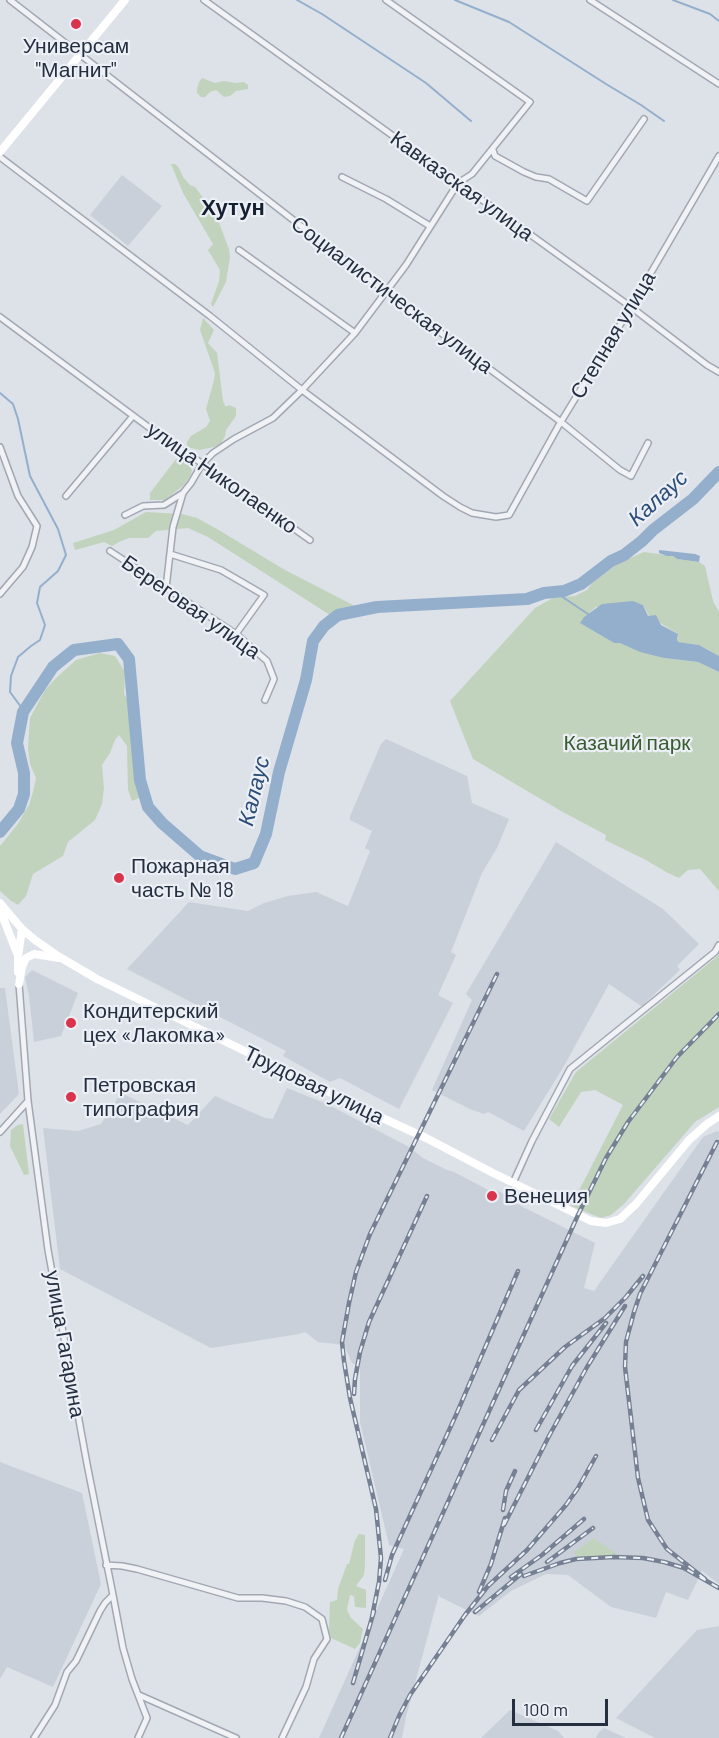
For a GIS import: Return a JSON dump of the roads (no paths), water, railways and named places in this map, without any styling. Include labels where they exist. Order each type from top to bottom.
[{"type":"main road","points":[[0,154],[126,0]]},
{"type":"main road","name":"Трудовая улица","points":[[0,903],[22,929],[62,958],[97,979],[426,1138],[591,1221],[606,1223],[620,1219],[636,1204],[689,1140],[706,1124],[719,1116]]},
{"type":"main road","points":[[0,910],[18,957]]},
{"type":"main road","name":"улица Гагарина","points":[[19,984],[18,957],[22,929]]},
{"type":"main road","points":[[19,984],[26,958],[34,954],[62,958]]},
{"type":"street","name":"Социалистическая улица","points":[[10,0],[386,292],[561,422],[620,470],[631,476],[648,443]]},
{"type":"street","name":"Кавказская улица","points":[[204,0],[719,372]]},
{"type":"street","points":[[125,515],[143,506],[164,505],[183,493],[202,464],[213,453],[273,418],[302,390],[355,333],[386,292],[406,265],[458,183],[472,174],[530,102],[386,0]]},
{"type":"street","points":[[590,0],[719,84]]},
{"type":"street","points":[[493,150],[495,156],[524,172],[549,179],[587,201],[644,119]]},
{"type":"street","points":[[0,154],[302,390]]},
{"type":"street","name":"Степная улица","points":[[302,390],[459,507],[483,516],[496,518],[509,515],[561,422],[719,156]]},
{"type":"street","points":[[342,177],[386,199],[430,226]]},
{"type":"street","points":[[239,250],[355,333]]},
{"type":"street","name":"улица Николаенко","points":[[0,317],[174,446],[310,540]]},
{"type":"street","name":"улица Николаенко","points":[[66,496],[133,416]]},
{"type":"street","points":[[0,447],[18,496],[37,526],[32,547],[23,567],[0,594]]},
{"type":"street","points":[[166,588],[173,527],[183,493]]},
{"type":"street","name":"Береговая улица","points":[[110,551],[236,634],[267,661],[274,679],[265,700]]},
{"type":"street","points":[[170,554],[221,570],[264,596],[236,634]]},
{"type":"street","points":[[0,584],[8,586]]},
{"type":"street","points":[[513,1183],[570,1069],[707,959],[719,945]]},
{"type":"street","name":"улица Гагарина","points":[[19,984],[28,1101],[48,1250],[123,1648],[147,1718],[138,1738]]},
{"type":"street","points":[[0,1131],[28,1101]]},
{"type":"street","points":[[106,1565],[137,1569],[238,1598],[286,1601],[305,1607],[322,1619],[327,1639],[314,1659],[306,1687],[282,1738]]},
{"type":"street","points":[[34,1738],[55,1705],[67,1672],[76,1661],[100,1611],[113,1595]]},
{"type":"street","points":[[139,1695],[236,1738]]},
{"type":"water","points":[[659,550],[695,554],[700,556],[699,562],[667,556],[659,553]]},
{"type":"water","points":[[633,601],[643,605],[648,616],[656,615],[661,625],[678,634],[678,642],[699,645],[719,656],[719,672],[698,662],[664,658],[614,643],[580,623],[584,617],[602,604]]},
{"type":"waterway","points":[[297,0],[426,83],[471,121]]},
{"type":"waterway","points":[[455,0],[509,22],[664,121]]},
{"type":"waterway","points":[[673,0],[710,14],[719,21]]},
{"type":"waterway","points":[[0,393],[13,404],[30,476],[58,529],[66,555],[58,571],[40,587],[37,603],[45,625],[40,640],[18,657],[11,676],[10,692],[24,711]]},
{"type":"waterway","name":"Калаус","points":[[0,832],[19,809],[24,794],[24,773],[17,743],[23,712],[53,667],[74,650],[118,644],[129,659],[140,780],[148,807],[162,823],[200,856],[235,869],[254,863],[266,834],[279,772],[306,680],[313,641],[324,626],[338,615],[377,607],[527,599],[544,593],[564,591],[581,584],[611,561],[624,555],[693,499],[719,472]]},
{"type":"waterway","points":[[555,592],[588,614]]},
{"type":"railway","points":[[372,1617],[381,1558],[376,1509],[350,1398],[344,1361],[342,1342],[349,1303],[356,1272],[370,1234],[497,974]]},
{"type":"railway","points":[[341,1738],[606,1158],[628,1122],[677,1057],[719,1014]]},
{"type":"railway","points":[[705,1579],[667,1549],[648,1520],[638,1478],[625,1367],[626,1342],[640,1294],[717,1142]]},
{"type":"railway","points":[[354,1394],[360,1352],[369,1322],[427,1196]]},
{"type":"railway","points":[[385,1580],[392,1555],[518,1271]]},
{"type":"railway","points":[[492,1440],[519,1390],[565,1347],[605,1318],[643,1276]]},
{"type":"railway","points":[[504,1525],[587,1367],[625,1306]]},
{"type":"railway","points":[[536,1430],[572,1366],[606,1323]]},
{"type":"railway","points":[[390,1738],[410,1695],[465,1615],[488,1586],[527,1550],[566,1505],[596,1456]]},
{"type":"railway","points":[[503,1510],[506,1491],[515,1471]]},
{"type":"railway","points":[[479,1592],[491,1564],[505,1518]]},
{"type":"railway","points":[[511,1577],[542,1555],[584,1519]]},
{"type":"railway","points":[[547,1562],[593,1528]]},
{"type":"railway","points":[[524,1576],[576,1559],[643,1558],[684,1568],[719,1588]]},
{"type":"railway","points":[[475,1612],[521,1574]]},
{"type":"railway","points":[[353,1683],[374,1611]]},
{"type":"place","name":"Универсам \"Магнит\"","points":[[76,24]]},
{"type":"place","name":"Пожарная часть № 18","points":[[119,878]]},
{"type":"place","name":"Кондитерский цех «Лакомка»","points":[[71,1023]]},
{"type":"place","name":"Петровская типография","points":[[71,1097]]},
{"type":"place","name":"Венеция","points":[[492,1196]]},
{"type":"district","name":"Хутун","points":[[233,208]]},
{"type":"park label","name":"Казачий парк","points":[[627,743]]}]
